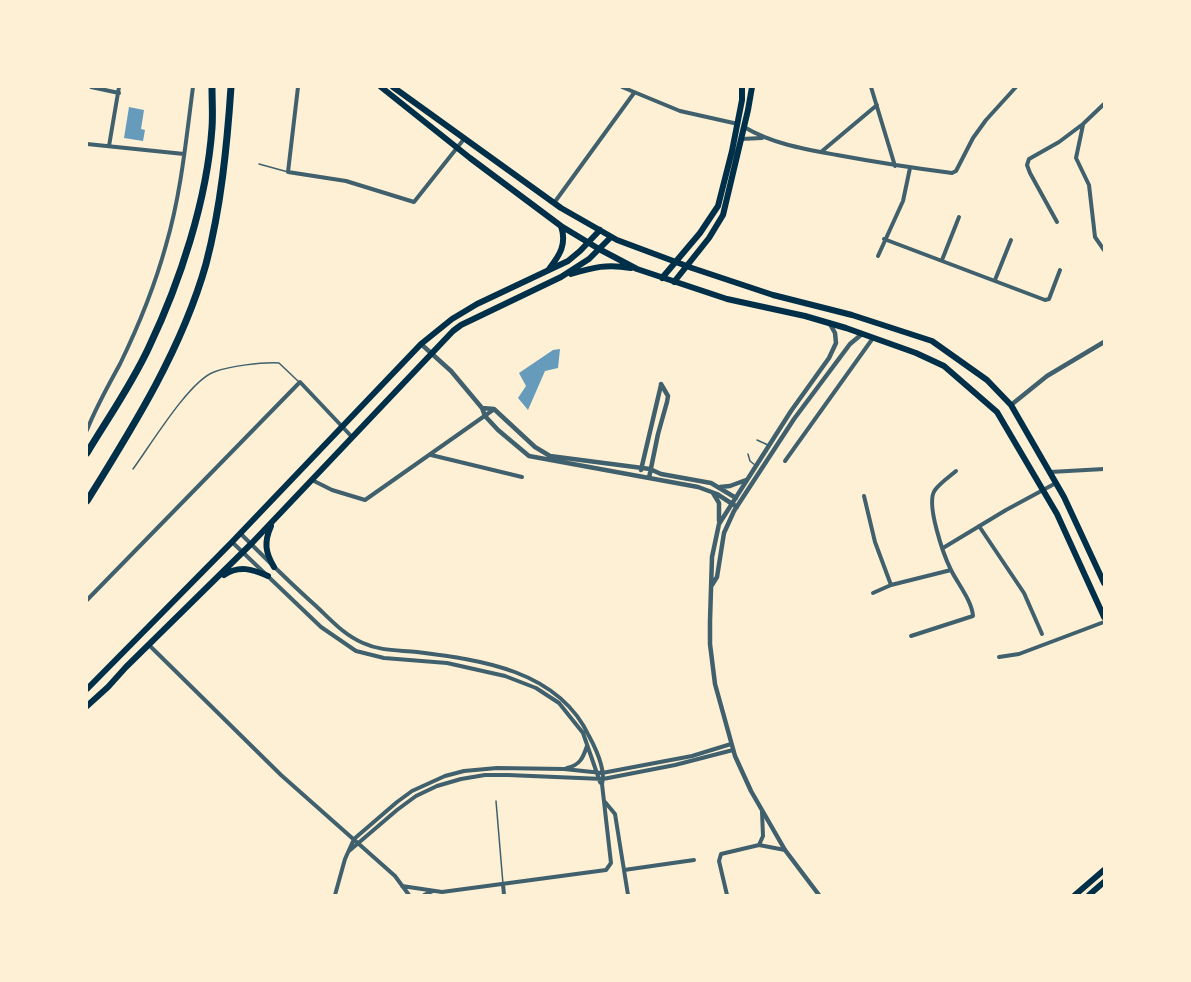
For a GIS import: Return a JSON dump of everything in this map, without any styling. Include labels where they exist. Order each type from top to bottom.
[{"type":"highway","points":[[87,453],[137,370],[165,313],[185,259],[196,215],[212,129],[212,87]]},
{"type":"highway","points":[[87,501],[157,382],[184,322],[205,266],[216,221],[229,122],[231,87]]},
{"type":"main road","points":[[381,87],[561,226],[637,269],[727,299],[805,316],[862,334],[916,353],[944,366],[993,407],[1044,490],[1102,607],[1104,617]]},
{"type":"main road","points":[[393,87],[554,203],[611,237],[686,266],[773,295],[852,315],[932,341],[987,380],[1011,405],[1056,483],[1104,580]]},
{"type":"main road","points":[[662,278],[700,233],[718,206],[742,100],[742,87]]},
{"type":"main road","points":[[674,282],[709,238],[723,215],[752,87]]},
{"type":"main road","points":[[546,272],[562,250],[565,237],[561,226]]},
{"type":"main road","points":[[87,689],[240,534],[421,344],[452,319],[477,304],[568,261],[600,230]]},
{"type":"main road","points":[[87,706],[251,544],[461,324],[582,265],[611,237]]},
{"type":"main road","points":[[561,277],[598,266],[614,265],[637,269]]},
{"type":"main road","points":[[274,520],[266,547],[267,555],[274,567]]},
{"type":"main road","points":[[211,583],[240,568],[268,576]]},
{"type":"main road","points":[[1075,895],[1104,870]]},
{"type":"main road","points":[[1089,895],[1104,882]]},
{"type":"street","points":[[91,87],[118,93]]},
{"type":"street","points":[[110,146],[119,87]]},
{"type":"street","points":[[87,430],[120,363],[149,296],[166,246],[176,203],[193,87]]},
{"type":"street","points":[[298,87],[288,172],[346,181],[414,202],[464,139]]},
{"type":"street","points":[[622,87],[681,111],[736,125],[745,125],[762,138]]},
{"type":"street","points":[[871,87],[895,166]]},
{"type":"street","points":[[741,139],[762,138],[895,166],[952,173],[956,171],[973,138],[986,120],[1016,87]]},
{"type":"street","points":[[554,203],[634,93]]},
{"type":"street","points":[[1057,222],[1027,165],[1029,159],[1059,142],[1104,104]]},
{"type":"street","points":[[821,152],[877,105]]},
{"type":"street","points":[[1083,124],[1076,158],[1089,185],[1095,237],[1104,250]]},
{"type":"street","points":[[87,144],[184,154]]},
{"type":"street","points":[[878,256],[903,201],[910,168]]},
{"type":"street","points":[[942,260],[959,217]]},
{"type":"street","points":[[885,239],[1047,300],[1060,270]]},
{"type":"street","points":[[995,280],[1011,240]]},
{"type":"street","points":[[718,524],[833,350],[836,339],[830,324]]},
{"type":"street","points":[[712,585],[717,577],[724,533],[737,507],[794,418],[850,344],[862,334]]},
{"type":"street","points":[[785,461],[874,338]]},
{"type":"street","points":[[1011,405],[1047,376],[1104,342]]},
{"type":"street","points":[[421,344],[452,374],[482,408],[485,416],[529,456],[710,490],[737,507]]},
{"type":"street","points":[[87,600],[300,382],[352,437]]},
{"type":"street","points":[[640,476],[662,384],[668,396],[649,477]]},
{"type":"street","points":[[482,408],[494,409],[528,442],[550,456],[650,469],[662,474],[711,483],[741,501]]},
{"type":"street","points":[[312,480],[332,490],[365,500],[494,409]]},
{"type":"street","points":[[87,419],[93,414]]},
{"type":"street","points":[[430,454],[522,477]]},
{"type":"street","points":[[1050,472],[1104,470]]},
{"type":"street","points":[[911,636],[973,616],[942,549],[933,510],[934,490],[956,471]]},
{"type":"street","points":[[720,487],[739,484],[748,478]]},
{"type":"street","points":[[942,549],[1056,483]]},
{"type":"street","points":[[710,490],[719,501],[718,524],[712,557],[710,632],[712,666],[720,707],[732,747],[762,812],[785,850],[819,895]]},
{"type":"street","points":[[864,496],[874,542],[891,585]]},
{"type":"street","points":[[979,526],[1024,593],[1042,634]]},
{"type":"street","points":[[240,534],[338,627],[366,645],[379,649],[468,658],[521,674],[551,690],[578,717],[587,731],[595,747],[606,802],[611,863],[606,870],[424,895]]},
{"type":"street","points":[[232,542],[321,627],[357,651],[384,658],[466,666],[513,678],[536,688],[564,708],[583,733],[600,773]]},
{"type":"street","points":[[873,593],[891,585],[951,570]]},
{"type":"street","points":[[999,657],[1019,654],[1104,622]]},
{"type":"street","points":[[149,645],[281,775],[394,876],[409,895]]},
{"type":"street","points":[[564,768],[575,766],[581,761],[588,746]]},
{"type":"street","points":[[335,895],[354,838],[382,813],[411,792],[445,776],[479,769],[564,768],[600,773],[732,747]]},
{"type":"street","points":[[347,854],[397,810],[417,796],[437,786],[461,779],[485,775],[509,775],[602,781],[675,765],[732,747]]},
{"type":"street","points":[[606,802],[615,814],[627,895]]},
{"type":"street","points":[[759,845],[763,836],[762,812]]},
{"type":"street","points":[[727,895],[719,857],[726,851],[759,845],[785,850]]},
{"type":"street","points":[[624,870],[693,860]]},
{"type":"street","points":[[503,884],[504,895]]},
{"type":"street","points":[[402,886],[432,893]]},
{"type":"lane","points":[[259,164],[288,172]]},
{"type":"lane","points":[[133,469],[190,392],[213,372],[265,362],[279,363],[300,382]]},
{"type":"lane","points":[[757,440],[769,446]]},
{"type":"lane","points":[[748,454],[750,461],[756,466]]},
{"type":"lane","points":[[496,801],[503,884]]},
{"type":"water","points":[[129,107],[144,110],[141,129],[145,130],[143,141],[124,138]]},
{"type":"water","points":[[560,349],[558,368],[545,371],[528,410],[518,398],[526,386],[519,373],[553,350]]}]
